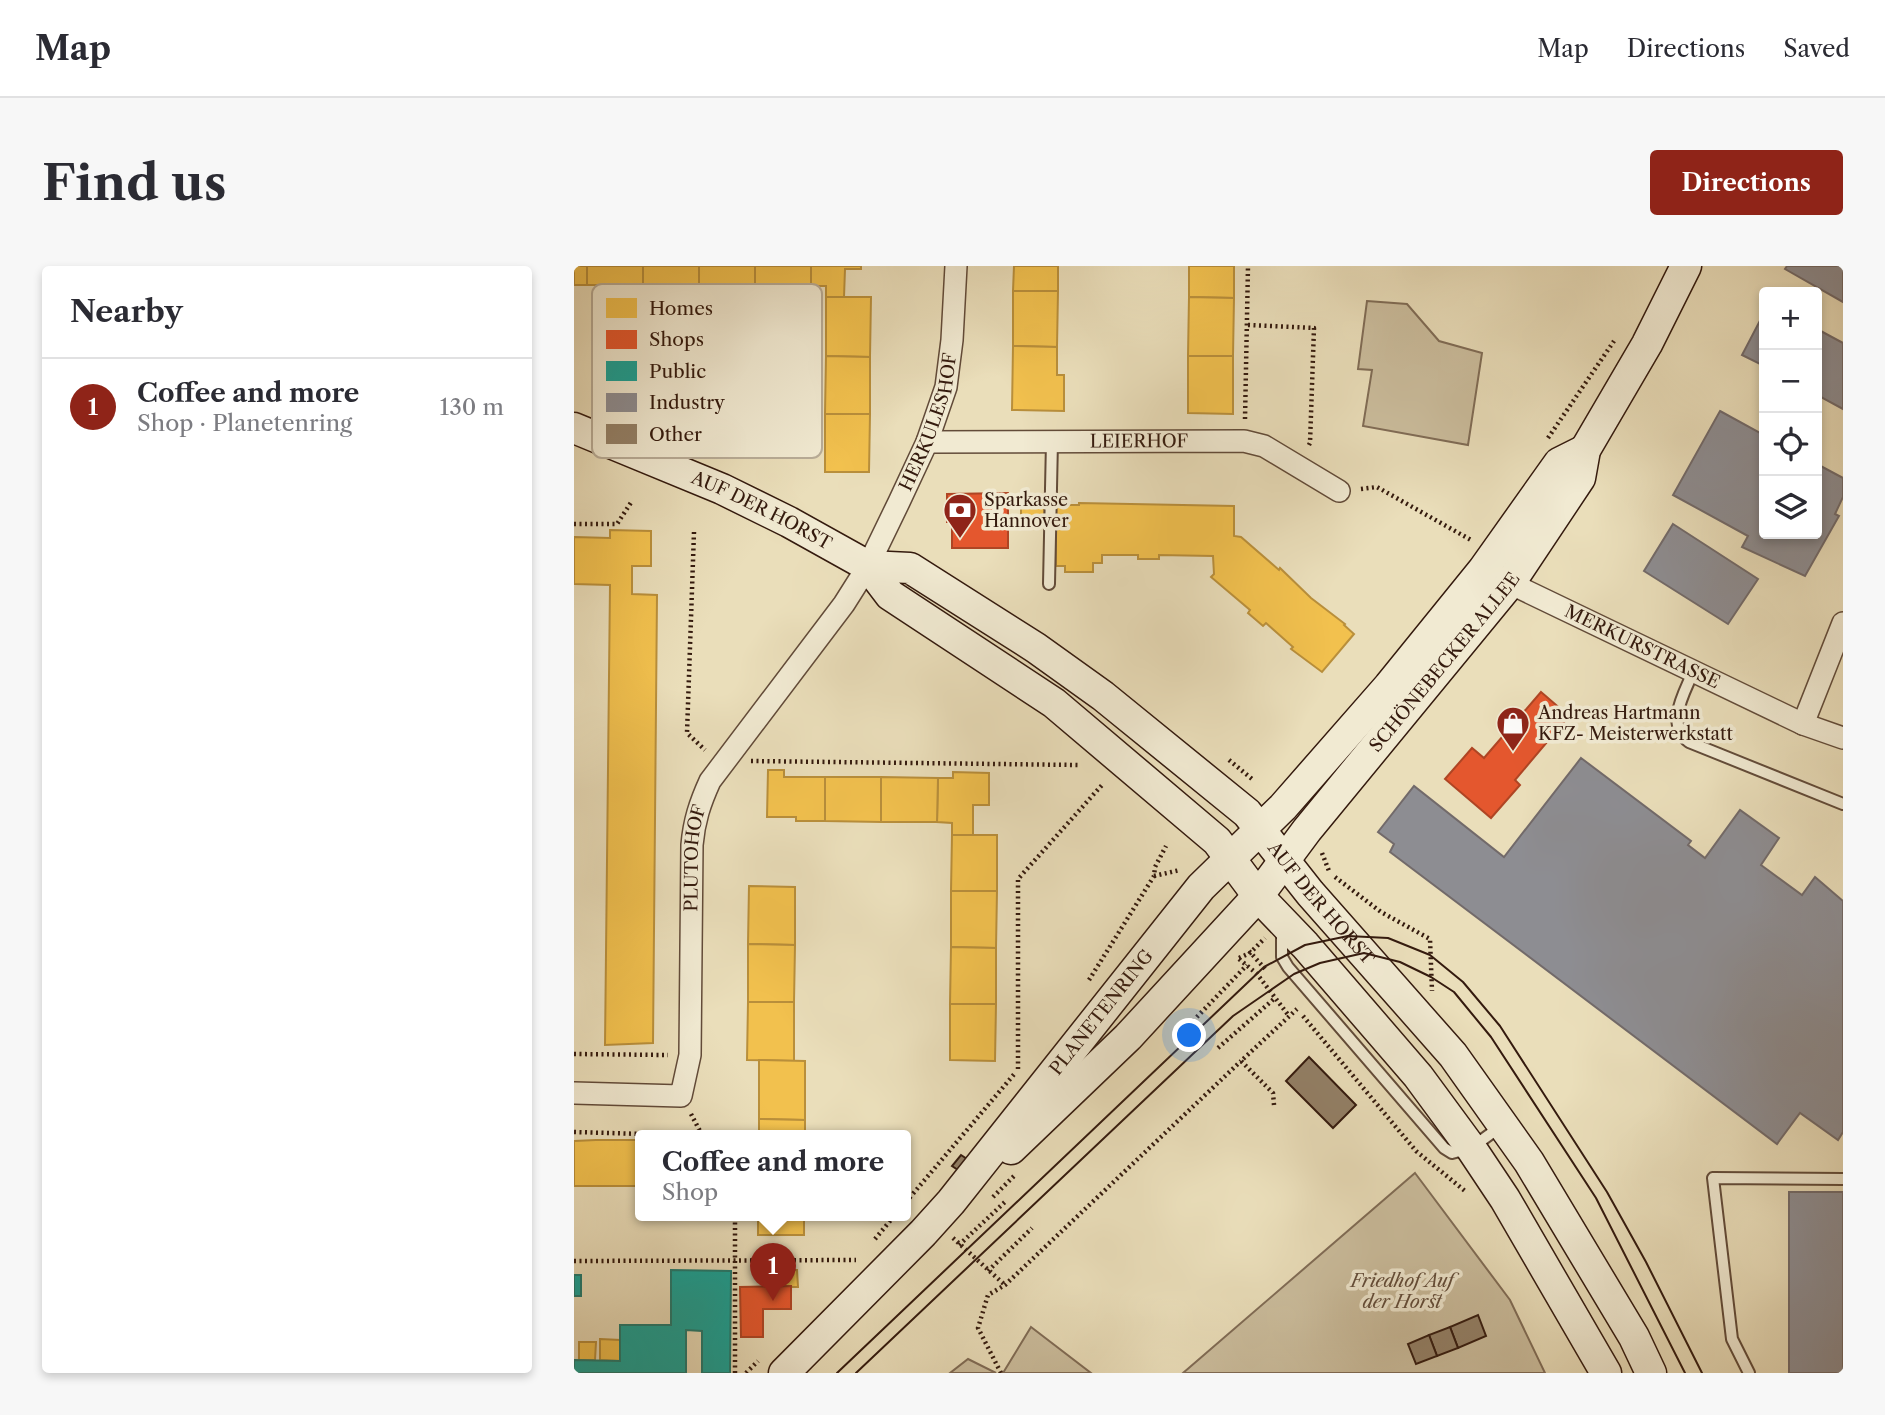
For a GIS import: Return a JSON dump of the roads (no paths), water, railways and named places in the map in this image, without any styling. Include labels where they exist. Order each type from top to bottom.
[{"type":"street","name":"HERKULESHOF","points":[[867,566],[927,442],[946,387],[953,340],[956,266]]},
{"type":"street","name":"SCHÖNEBECKER ALLEE","points":[[1285,862],[1307,830],[1510,583],[1580,478],[1585,450],[1647,344],[1686,266]]},
{"type":"street","name":"AUF DER HORST","points":[[574,428],[592,435]]},
{"type":"street","name":"LEIERHOF","points":[[927,442],[1244,441],[1264,446],[1339,491]]},
{"type":"street","name":"SCHÖNEBECKER ALLEE","points":[[1259,829],[1283,807],[1389,686],[1480,556],[1559,463],[1585,450]]},
{"type":"street","name":"AUF DER HORST","points":[[647,458],[722,489],[789,522],[867,566],[890,595],[1054,703],[1208,834],[1258,896],[1305,945],[1418,1076],[1505,1199],[1606,1373]]},
{"type":"street","name":"MERKURSTRASSE","points":[[1480,556],[1510,583],[1802,724],[1843,738]]},
{"type":"street","name":"AUF DER HORST","points":[[867,566],[910,568],[1036,648],[1103,696],[1247,813],[1285,862],[1453,1055],[1528,1162],[1620,1314],[1651,1373]]},
{"type":"street","name":"PLUTOHOF","points":[[574,1093],[681,1096],[690,1055],[694,819],[710,781],[844,604],[867,566]]},
{"type":"street","points":[[1802,724],[1843,623]]},
{"type":"street","name":"PLANETENRING","points":[[784,1373],[951,1202],[1188,903],[1259,829]]},
{"type":"street","name":"PLANETENRING","points":[[951,1202],[1036,1126],[1128,1037],[1258,896],[1285,862]]},
{"type":"lane","points":[[1049,584],[1052,442]]},
{"type":"lane","points":[[1693,672],[1679,705],[1676,721],[1677,732],[1682,737],[1843,804]]},
{"type":"lane","points":[[1471,1149],[1503,1125]]},
{"type":"lane","points":[[1749,1373],[1732,1339],[1713,1178],[1843,1179]]},
{"type":"tram line","points":[[837,1373],[1264,967],[1305,945],[1348,936],[1388,938],[1430,955],[1463,982],[1500,1026],[1607,1192],[1702,1373]]},
{"type":"tram line","points":[[856,1373],[1233,1016],[1294,974],[1320,963],[1364,953],[1400,962],[1454,992],[1491,1037],[1596,1198],[1685,1373]]},
{"type":"place","name":"Sparkasse Hannover","points":[[960,540]]},
{"type":"place","name":"Andreas Hartmann KFZ- Meisterwerkstatt","points":[[1513,753]]},
{"type":"place","name":"Coffee and more","points":[[773,1301]]},
{"type":"park label","name":"Friedhof Auf der Horst","points":[[1402,1291]]}]
